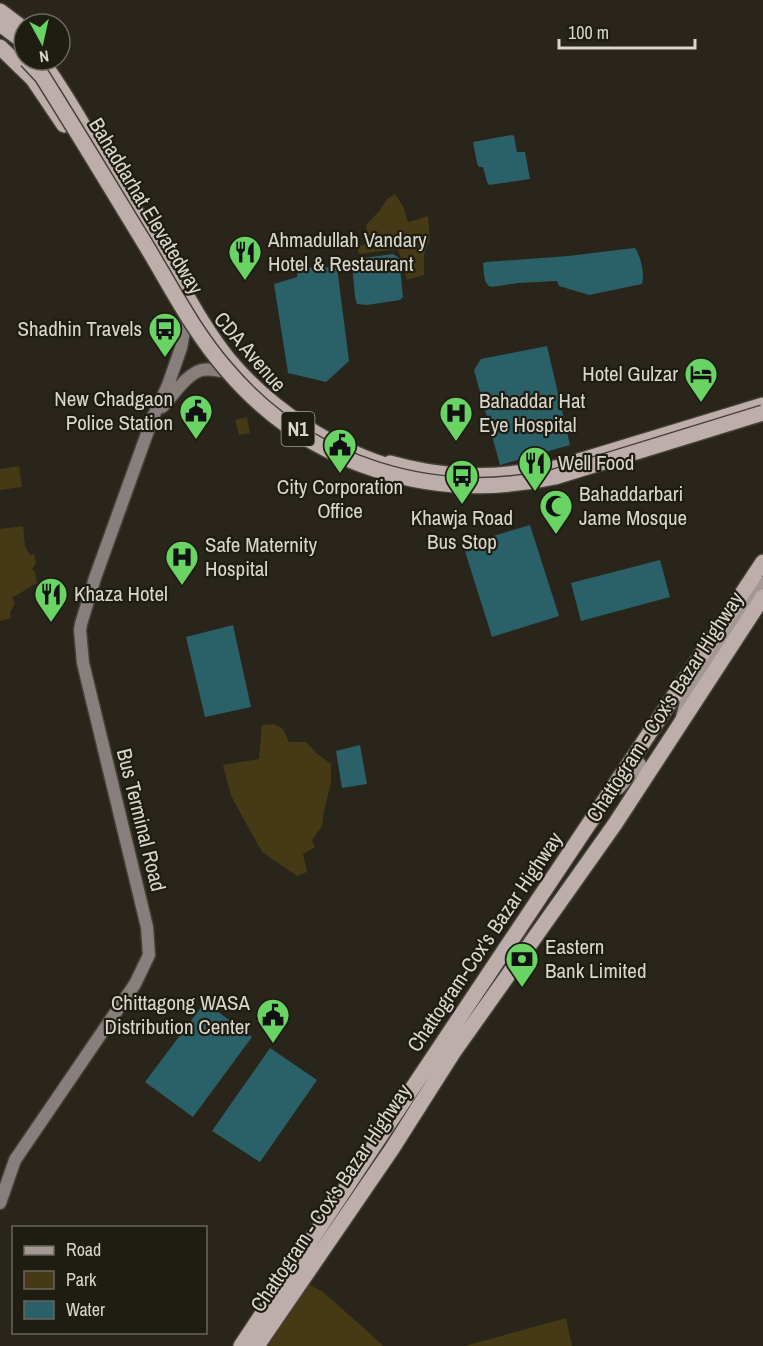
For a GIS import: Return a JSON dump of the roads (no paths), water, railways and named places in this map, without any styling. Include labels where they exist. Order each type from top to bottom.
[{"type":"highway","name":"Bahaddarhat Elevatedway","points":[[0,35],[12,45]]},
{"type":"highway","name":"CDA Avenue","points":[[0,47],[33,79],[216,351],[237,375],[276,412],[321,444],[393,476],[436,484],[500,487],[564,476],[763,415]]},
{"type":"highway","name":"Bahaddarhat Elevatedway","points":[[38,72],[189,319],[225,369],[269,411],[327,450],[363,465],[411,479],[490,486],[555,477],[763,415]]},
{"type":"highway","name":"Bahaddarhat Elevatedway","points":[[49,72],[223,352],[258,389],[289,415],[352,452],[387,465],[415,472],[464,478],[499,478],[553,469],[763,404]]},
{"type":"highway","name":"CDA Avenue","points":[[61,72],[213,333],[243,372],[297,418],[329,438],[371,457],[411,469],[479,476],[498,475],[519,473],[602,452],[763,404]]},
{"type":"highway","name":"Chattogram-Cox's Bazar Highway","points":[[241,1346],[763,562]]},
{"type":"highway","name":"Chattogram - Cox's Bazar Highway","points":[[257,1346],[392,1149],[453,1053],[617,819],[763,597]]},
{"type":"main road","name":"Bus Terminal Road","points":[[0,1203],[15,1160],[135,984],[149,955],[147,927],[83,663],[80,630],[95,578],[153,417],[168,385],[181,348],[185,326],[185,305]]},
{"type":"main road","name":"Bus Terminal Road","points":[[153,417],[180,386],[197,372],[214,369],[237,375]]},
{"type":"main road","points":[[662,715],[681,695],[763,570]]},
{"type":"main road","points":[[680,722],[687,698],[763,582]]},
{"type":"main road","points":[[600,810],[640,764],[617,819]]},
{"type":"water","points":[[512,135],[517,152],[525,152],[530,179],[489,185],[483,167],[479,167],[477,163],[473,142]]},
{"type":"water","points":[[634,248],[642,266],[642,284],[589,295],[559,286],[557,281],[491,287],[484,277],[483,263],[486,262]]},
{"type":"water","points":[[393,254],[399,258],[403,297],[400,300],[367,305],[357,304],[352,264],[355,259]]},
{"type":"water","points":[[337,267],[349,361],[326,382],[288,373],[274,284],[297,277],[298,268]]},
{"type":"water","points":[[547,346],[570,445],[500,465],[474,370],[481,359]]},
{"type":"water","points":[[530,525],[559,616],[492,637],[463,545]]},
{"type":"water","points":[[660,560],[670,597],[581,621],[571,583]]},
{"type":"water","points":[[233,625],[251,707],[205,717],[186,637]]},
{"type":"water","points":[[360,745],[367,784],[342,788],[336,751]]},
{"type":"water","points":[[205,1002],[252,1037],[193,1117],[145,1082]]},
{"type":"water","points":[[270,1048],[317,1080],[260,1162],[212,1131]]},
{"type":"place","name":"Ahmadullah Vandary Hotel & Restaurant","points":[[245,281]]},
{"type":"place","name":"Shadhin Travels","points":[[165,358]]},
{"type":"place","name":"Hotel Gulzar","points":[[701,403]]},
{"type":"place","name":"New Chadgaon Police Station","points":[[196,440]]},
{"type":"place","name":"Bahaddar Hat Eye Hospital","points":[[456,442]]},
{"type":"place","name":"City Corporation Office","points":[[340,474]]},
{"type":"place","name":"Well Food","points":[[535,492]]},
{"type":"place","name":"Khawja Road Bus Stop","points":[[462,505]]},
{"type":"place","name":"Bahaddarbari Jame Mosque","points":[[556,535]]},
{"type":"place","name":"Safe Maternity Hospital","points":[[182,586]]},
{"type":"place","name":"Khaza Hotel","points":[[51,623]]},
{"type":"place","name":"Eastern Bank Limited","points":[[522,988]]},
{"type":"place","name":"Chittagong WASA Distribution Center","points":[[273,1044]]}]
